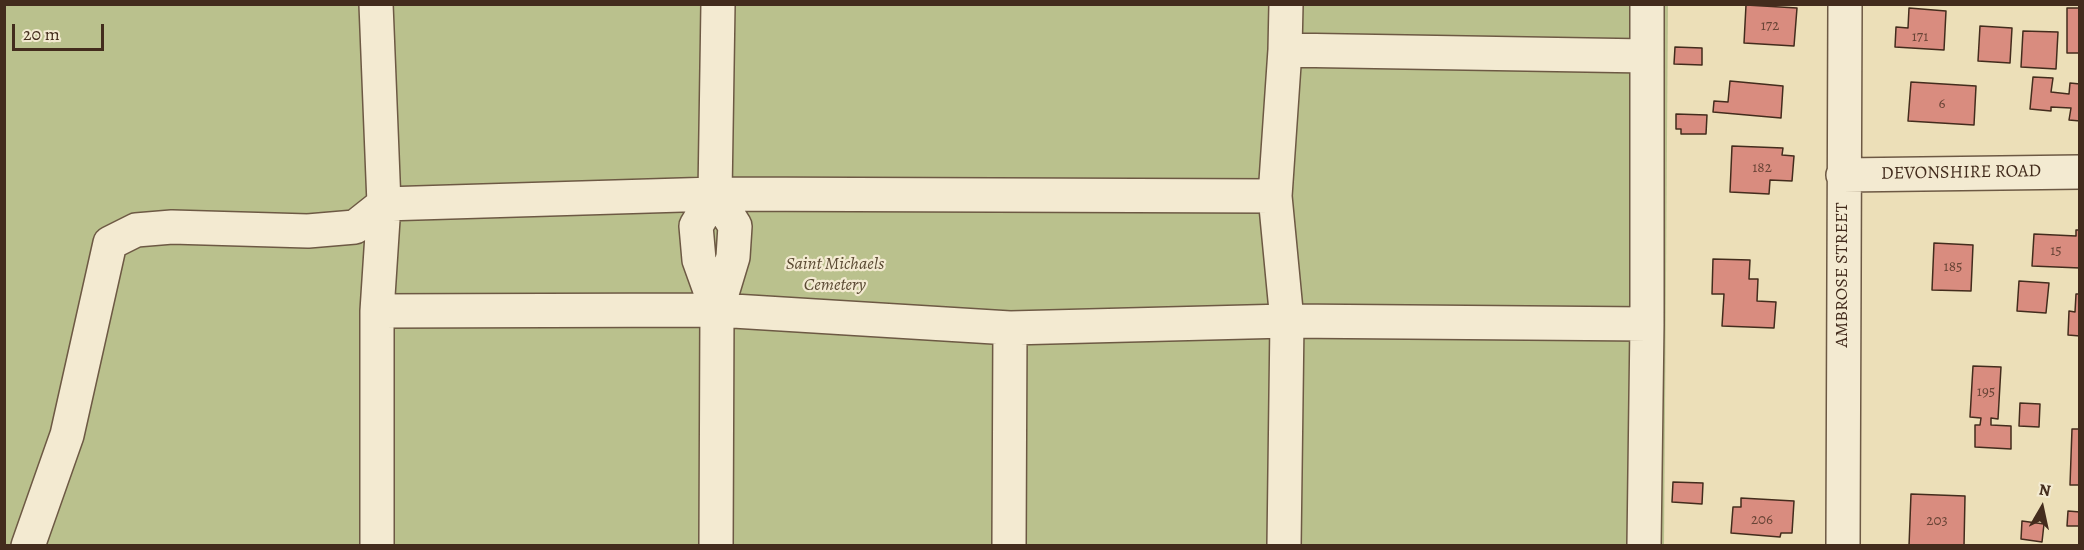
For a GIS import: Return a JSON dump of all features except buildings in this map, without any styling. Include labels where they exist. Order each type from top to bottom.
[{"type":"street","points":[[376,4],[384,204],[377,311],[377,546]]},
{"type":"street","points":[[716,546],[717,310],[733,256],[735,226],[715,194],[718,4]]},
{"type":"street","points":[[1284,546],[1287,321],[1275,196],[1286,4]]},
{"type":"street","points":[[1644,546],[1647,4]]},
{"type":"street","name":"AMBROSE STREET","points":[[1844,546],[1845,4]]},
{"type":"street","points":[[1285,50],[1647,56]]},
{"type":"street","name":"DEVONSHIRE ROAD","points":[[1843,175],[2079,172]]},
{"type":"street","points":[[28,546],[67,435],[110,243],[136,230],[172,227],[308,231],[355,227],[384,204],[715,194],[1275,196]]},
{"type":"street","points":[[377,311],[717,310],[1010,328],[1287,321],[1647,324]]},
{"type":"street","points":[[1009,546],[1010,328]]},
{"type":"green space","name":"Saint Michaels Cemetery","points":[[4,5],[1668,5],[1664,545],[5,545]]}]
